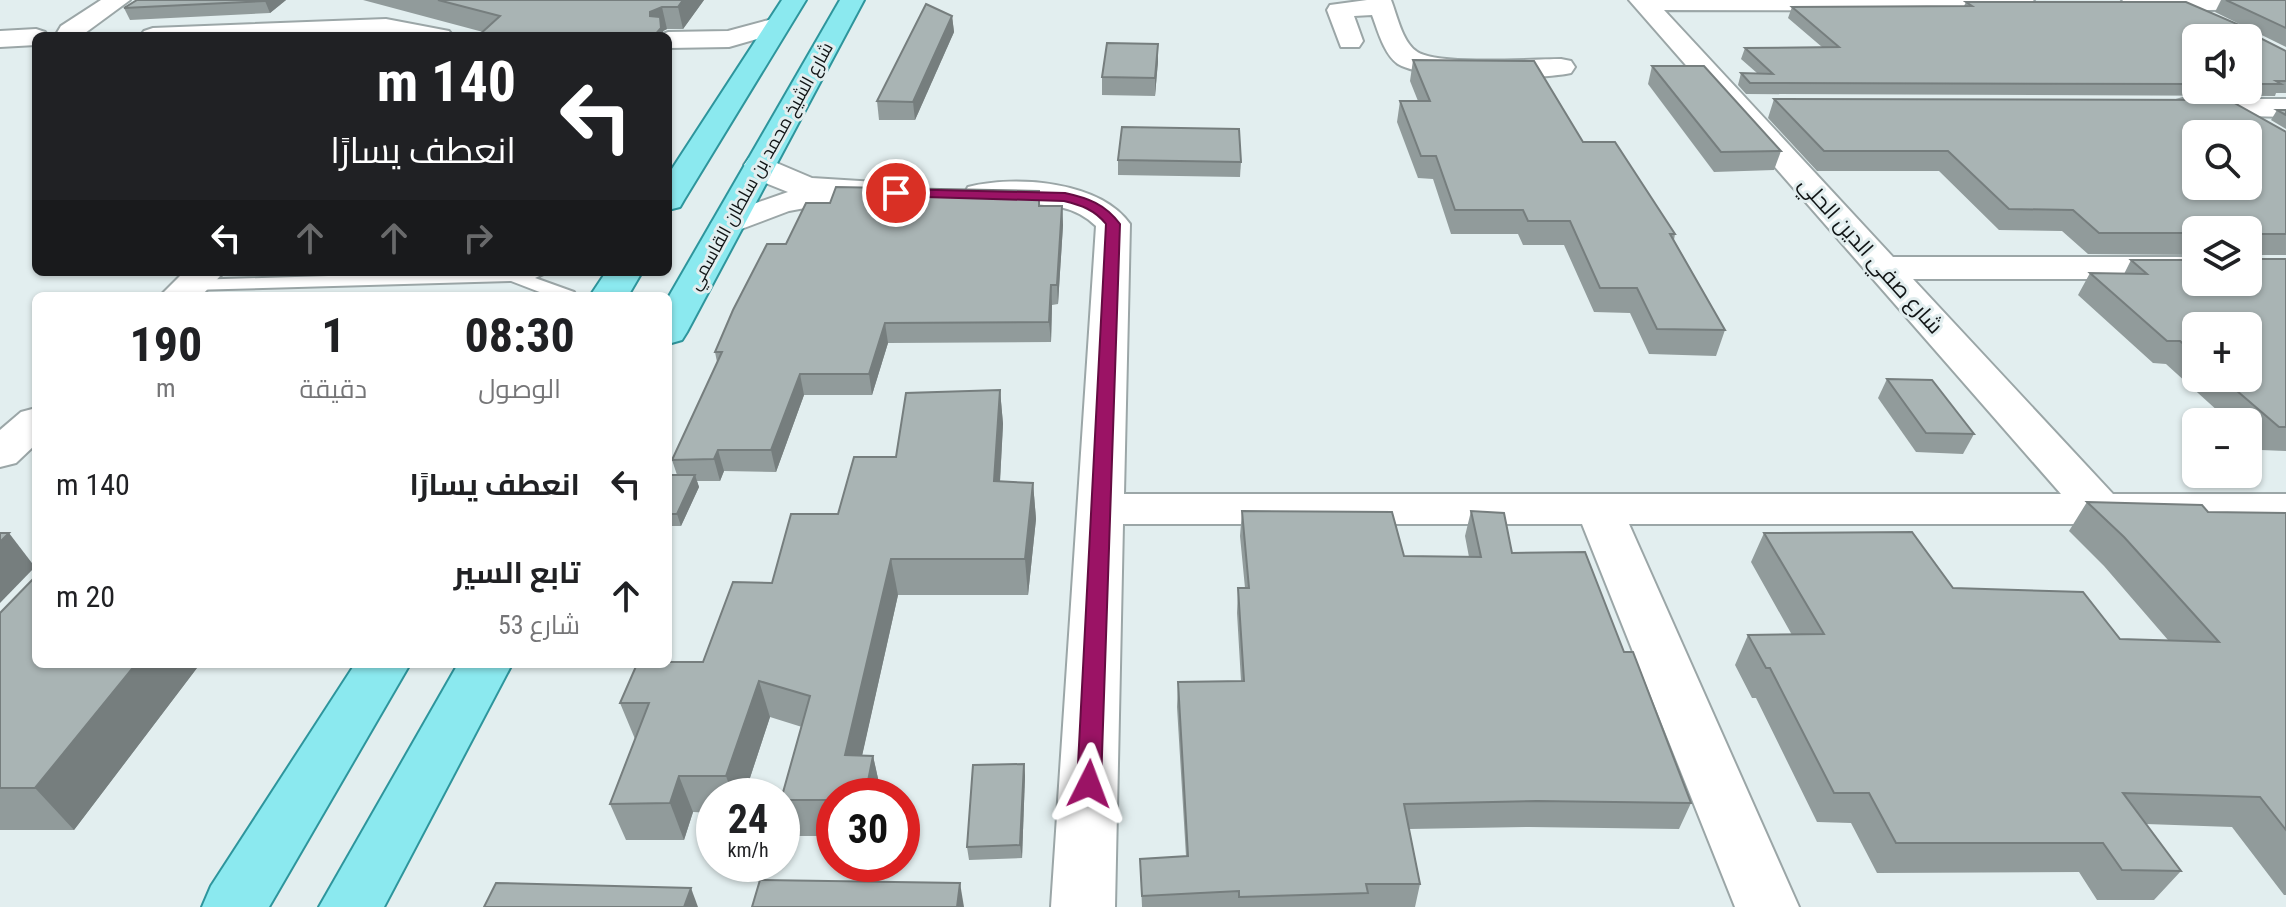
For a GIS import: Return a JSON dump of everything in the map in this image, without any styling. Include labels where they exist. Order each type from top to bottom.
[{"type":"main road","name":"شارع الشيخ محمد بن سلطان القاسمي","points":[[672,325],[852,0]]},
{"type":"main road","points":[[672,194],[786,8]]},
{"type":"main road","points":[[234,907],[381,668]]},
{"type":"main road","points":[[351,907],[483,668]]},
{"type":"street","points":[[73,32],[118,0]]},
{"type":"street","points":[[1642,1],[2041,4]]},
{"type":"street","name":"شارع صفي الدين الحلي","points":[[1642,1],[1753,106],[1883,268],[2101,509]]},
{"type":"street","points":[[2101,4],[2286,2]]},
{"type":"street","points":[[1350,41],[1341,8],[1380,4],[1404,55],[1416,62],[1446,66],[1561,67]]},
{"type":"street","points":[[672,40],[710,41],[746,36],[786,8]]},
{"type":"street","points":[[268,32],[386,27],[416,32]]},
{"type":"street","points":[[0,39],[32,37]]},
{"type":"street","points":[[710,41],[758,55]]},
{"type":"street","points":[[2163,108],[2286,108]]},
{"type":"street","points":[[2226,108],[2274,138]]},
{"type":"street","points":[[760,165],[790,183],[839,193]]},
{"type":"street","points":[[728,224],[780,203],[839,193],[1040,195],[1087,202],[1103,212],[1113,224],[1083,907]]},
{"type":"street","points":[[1883,268],[2182,268]]},
{"type":"street","points":[[0,453],[32,425]]},
{"type":"street","points":[[1102,509],[2286,509]]},
{"type":"street","points":[[1599,509],[1767,907]]},
{"type":"lane","points":[[2181,4],[2207,16]]},
{"type":"lane","points":[[192,284],[511,276],[556,292]]},
{"type":"building","points":[[137,0],[267,0],[124,8]]},
{"type":"building","points":[[438,0],[683,0],[678,7],[662,7],[650,12],[650,16],[660,17],[661,28],[658,32],[482,32],[500,16]]},
{"type":"building","points":[[2226,0],[2286,0],[2286,28]]},
{"type":"building","points":[[1966,2],[2186,2],[2237,24],[2182,24],[2182,84],[1750,83],[1741,73],[1773,74],[1745,48],[1839,47],[1792,7],[1972,6]]},
{"type":"building","points":[[926,4],[952,16],[913,102],[877,101]]},
{"type":"building","points":[[2262,39],[2286,51],[2286,81],[2276,81],[2281,84],[2262,84]]},
{"type":"building","points":[[1107,43],[1158,44],[1155,78],[1102,77]]},
{"type":"building","points":[[1413,60],[1534,61],[1583,142],[1615,142],[1675,234],[1670,234],[1725,330],[1657,329],[1637,288],[1600,288],[1570,221],[1528,221],[1523,210],[1455,210],[1436,156],[1421,156],[1400,101],[1430,101]]},
{"type":"building","points":[[1652,66],[1704,66],[1781,151],[1721,152]]},
{"type":"building","points":[[1774,99],[2182,100],[2182,104],[2236,104],[2286,132],[2286,234],[2262,234],[2262,216],[2182,216],[2182,233],[2099,233],[2073,210],[2009,209],[1948,151],[1824,151]]},
{"type":"building","points":[[1122,127],[1239,129],[1241,162],[1118,160]]},
{"type":"building","points":[[836,187],[1039,191],[1039,206],[1062,206],[1057,285],[1051,285],[1049,322],[885,323],[869,374],[800,374],[771,450],[718,450],[714,459],[672,460],[722,352],[715,352],[733,310],[767,244],[786,244],[806,203],[830,203]]},
{"type":"building","points":[[2262,259],[2286,259],[2286,427],[2279,427],[2262,412],[2262,408],[2257,408],[2238,392],[2262,392],[2262,312],[2182,312],[2182,343],[2167,341],[2090,273],[2147,274],[2131,260],[2182,260],[2182,296],[2262,296]]},
{"type":"building","points":[[1887,379],[1932,380],[1974,434],[1926,433]]},
{"type":"building","points":[[1000,390],[994,481],[1033,483],[1025,559],[891,559],[845,755],[873,756],[869,778],[816,778],[816,800],[800,800],[800,778],[787,778],[810,696],[759,681],[726,776],[679,776],[670,803],[610,804],[649,703],[620,703],[635,668],[672,668],[672,662],[703,662],[733,582],[772,583],[791,514],[838,514],[854,457],[896,457],[906,393]]},
{"type":"building","points":[[672,475],[695,475],[677,514],[672,514]]},
{"type":"building","points":[[2087,502],[2202,505],[2208,512],[2286,513],[2286,830],[2260,797],[2123,793],[2181,871],[2122,870],[2103,843],[1896,843],[1869,793],[1834,793],[1770,668],[1766,668],[1748,635],[1824,634],[1764,533],[1912,532],[1953,588],[2083,592],[2120,639],[2219,642],[2124,537]]},
{"type":"building","points":[[1242,511],[1392,512],[1404,556],[1481,557],[1471,511],[1504,513],[1512,553],[1585,552],[1624,652],[1633,652],[1691,803],[1537,801],[1404,804],[1420,884],[1366,884],[1368,893],[1239,897],[1239,891],[1142,896],[1140,859],[1188,856],[1178,682],[1244,681],[1238,588],[1249,588]]},
{"type":"building","points":[[0,533],[9,533],[0,542]]},
{"type":"building","points":[[32,580],[32,668],[133,668],[35,788],[0,788],[0,613]]},
{"type":"building","points":[[1024,764],[1020,845],[967,847],[973,765]]},
{"type":"building","points":[[759,882],[960,883],[957,907],[752,907]]},
{"type":"building","points":[[496,883],[691,888],[684,907],[484,907]]},
{"type":"route","points":[[896,193],[1065,197],[1087,202],[1103,212],[1113,224],[1089,784]]}]
